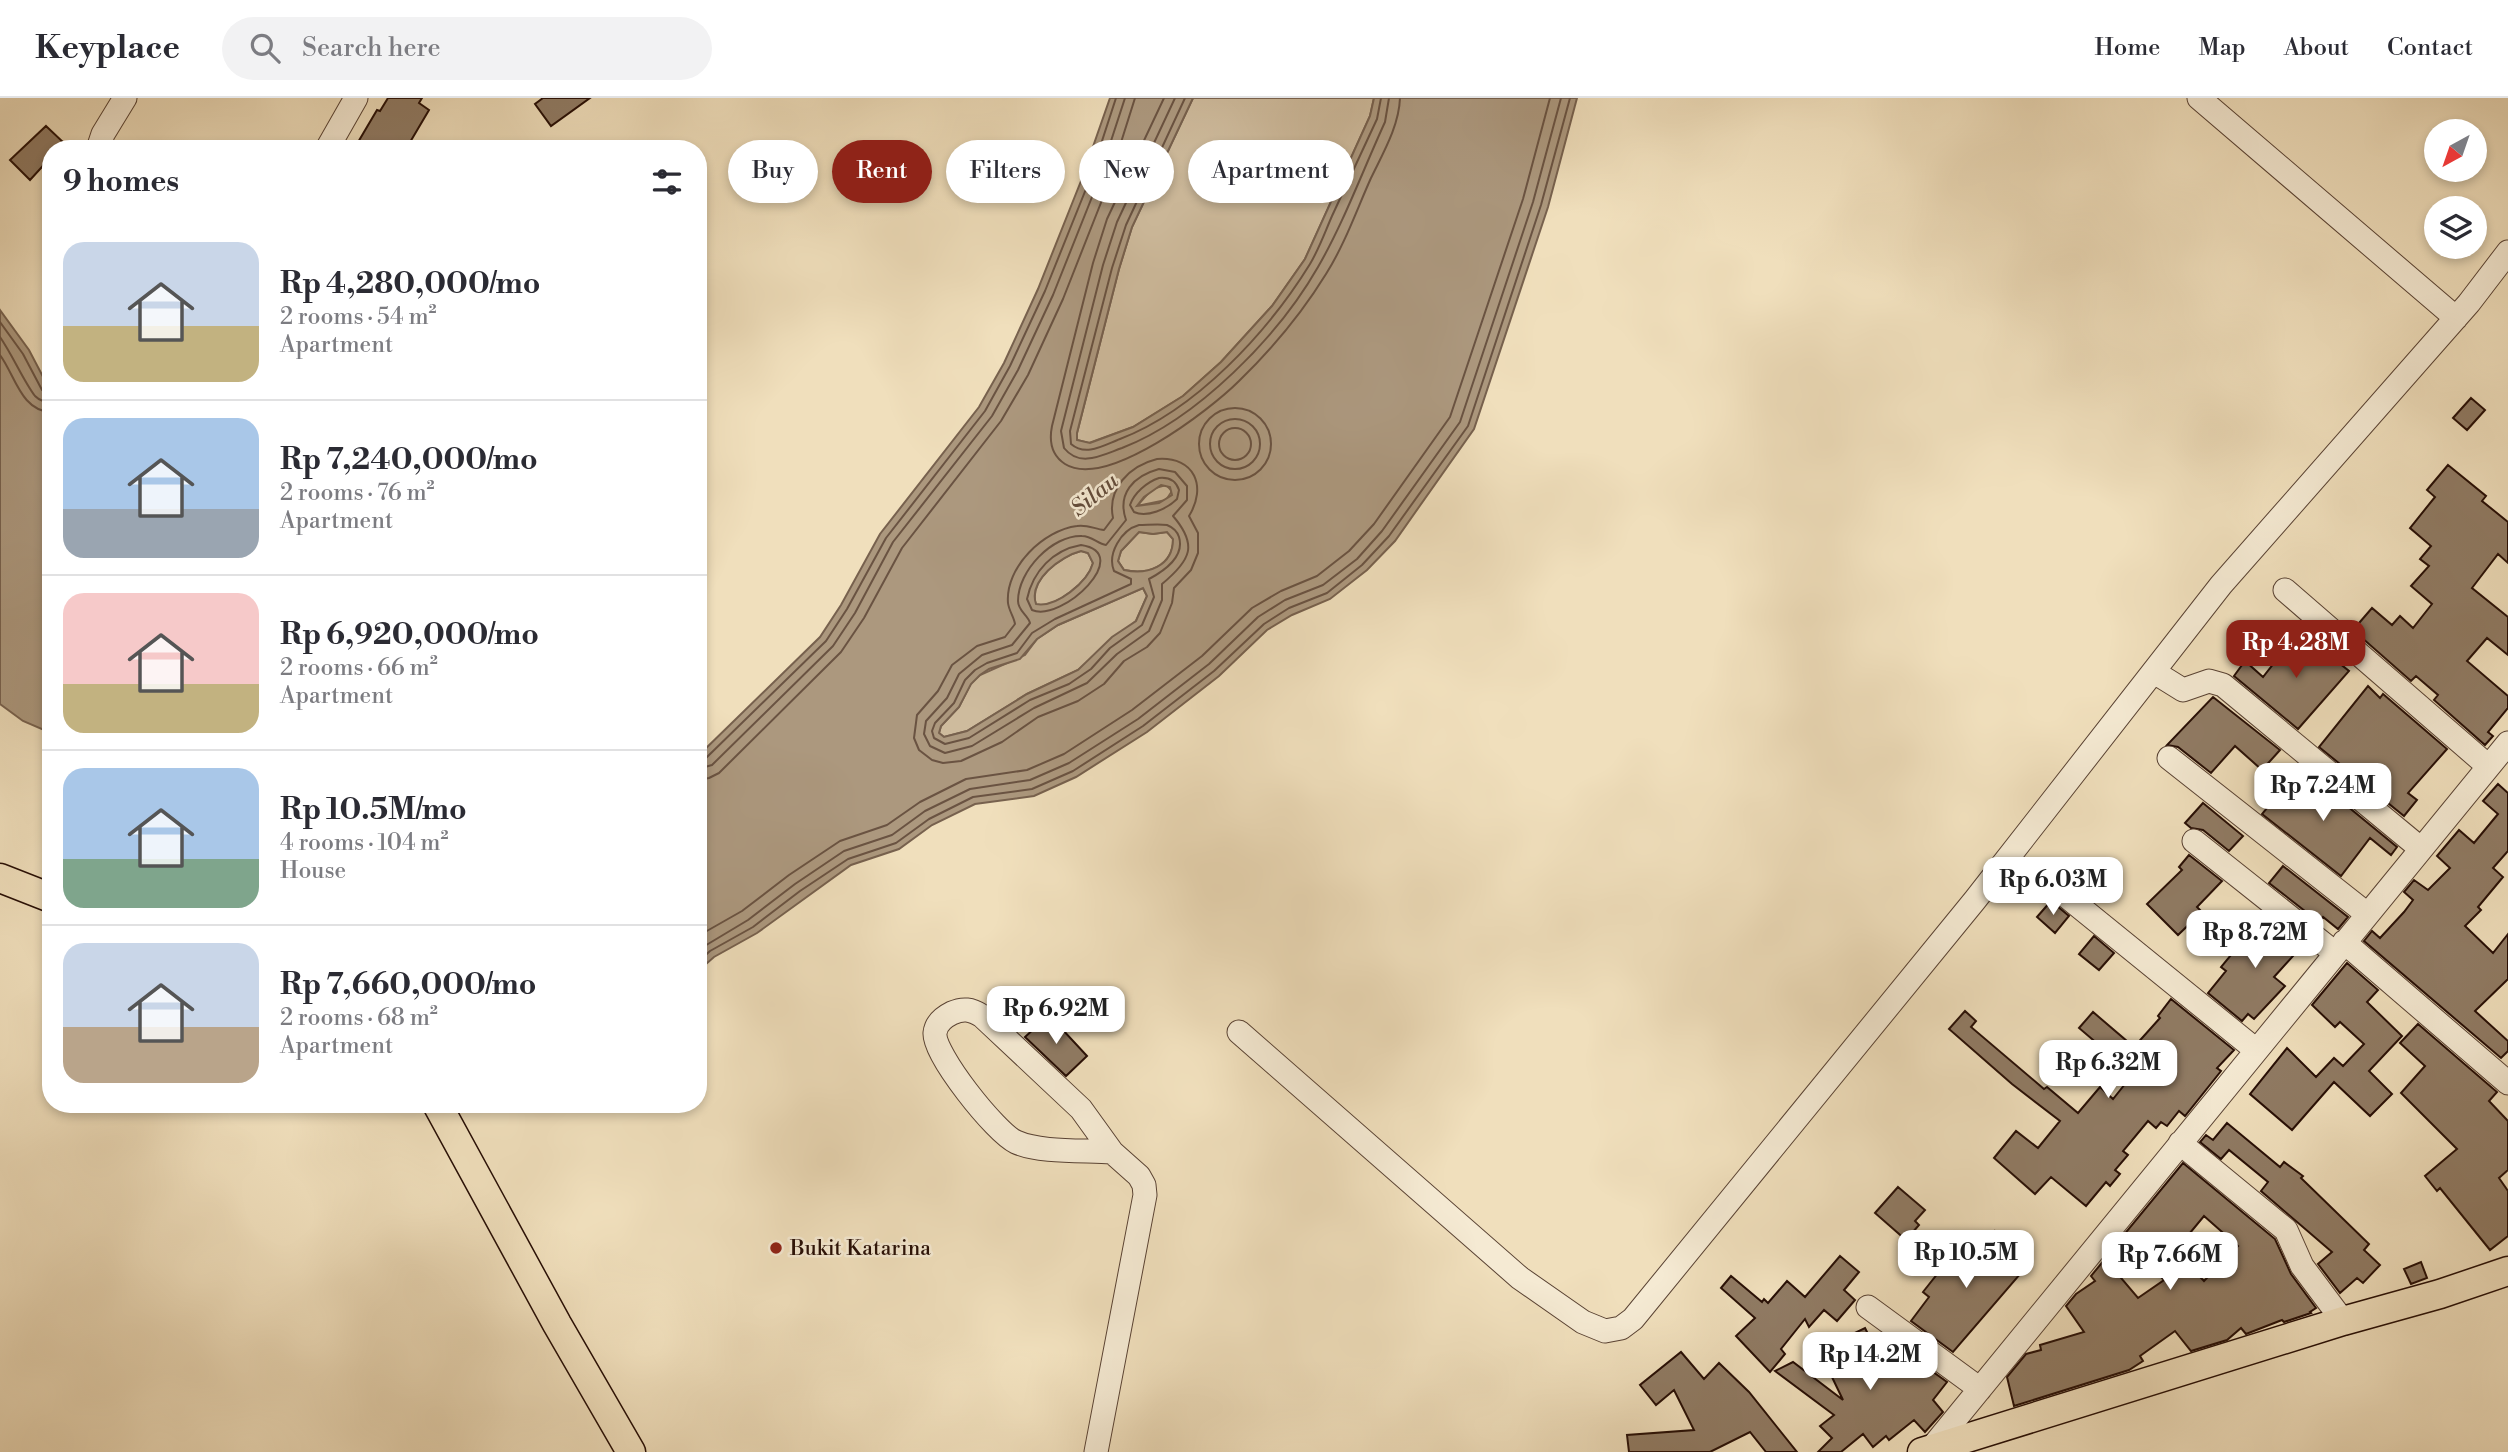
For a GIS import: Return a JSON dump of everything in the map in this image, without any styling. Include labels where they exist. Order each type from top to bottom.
[{"type":"main road","points":[[0,878],[42,894]]},
{"type":"main road","points":[[442,1113],[557,1324],[631,1452]]},
{"type":"main road","points":[[1926,1451],[2508,1271]]},
{"type":"street","points":[[101,140],[125,98]]},
{"type":"street","points":[[332,140],[356,98]]},
{"type":"street","points":[[2199,98],[2456,318]]},
{"type":"street","points":[[1238,1032],[1520,1278],[1583,1322],[1605,1331],[1621,1328],[1633,1319],[1975,900],[2221,585],[2456,318],[2508,252]]},
{"type":"street","points":[[2285,590],[2488,766]]},
{"type":"street","points":[[2154,672],[2183,690],[2209,681],[2222,685],[2420,848]]},
{"type":"street","points":[[1926,1451],[1980,1389],[2508,743]]},
{"type":"street","points":[[2169,758],[2367,914]]},
{"type":"street","points":[[2194,841],[2339,948],[2508,1083]]},
{"type":"street","points":[[2060,891],[2256,1050]]},
{"type":"street","points":[[1096,1452],[1145,1195],[1139,1176],[1112,1152],[1081,1109],[982,1016],[972,1010],[960,1009],[937,1025],[935,1033],[940,1052],[989,1122],[1003,1135],[1032,1147],[1112,1152]]},
{"type":"street","points":[[2180,1143],[2286,1230],[2302,1266],[2343,1321]]},
{"type":"street","points":[[1868,1307],[1980,1389]]},
{"type":"shaded area","points":[[1193,98],[1374,98],[1370,116],[1354,151],[1354,140],[1188,140],[1188,203],[1330,203],[1305,259],[1272,306],[1221,362],[1183,396],[1133,427],[1089,443],[1077,440],[1132,227],[1143,203],[1174,203],[1173,140]]},
{"type":"shaded area","points":[[1166,485],[1172,491],[1166,500],[1137,506],[1152,489]]},
{"type":"shaded area","points":[[1139,532],[1167,532],[1173,539],[1172,549],[1164,562],[1157,567],[1141,571],[1124,570],[1118,561],[1121,551]]},
{"type":"shaded area","points":[[1081,551],[1088,553],[1093,563],[1085,578],[1062,598],[1036,605],[1035,596],[1041,578],[1064,558]]},
{"type":"shaded area","points":[[1143,588],[1147,596],[1136,621],[1078,670],[1027,694],[967,731],[944,737],[939,733],[941,726],[959,707],[971,683],[980,675],[1025,655],[1037,639],[1058,625]]},
{"type":"water","points":[[1110,98],[1193,98],[1173,140],[1095,140]]},
{"type":"water","name":"Silau","points":[[1374,98],[1577,98],[1548,207],[1474,429],[1395,541],[1367,570],[1330,599],[1292,615],[1267,630],[1219,676],[1147,732],[1076,777],[1034,796],[975,804],[932,825],[899,849],[851,865],[757,933],[707,963],[707,747],[820,637],[880,534],[979,407],[1004,363],[1038,289],[1079,186],[1079,203],[1143,203],[1132,227],[1119,269],[1077,433],[1077,440],[1090,443],[1133,427],[1183,396],[1221,362],[1272,306],[1305,259],[1330,203],[1354,203],[1354,151],[1370,116]],"holes":[[[1161,485],[1170,487],[1172,495],[1159,503],[1137,506],[1144,497]],[[1139,532],[1167,532],[1173,539],[1169,556],[1150,570],[1124,570],[1118,561],[1121,551]],[[1081,551],[1088,553],[1093,563],[1078,585],[1062,598],[1036,604],[1037,586],[1048,570],[1073,554]],[[1143,588],[1147,596],[1136,621],[1112,637],[1078,670],[1027,694],[967,731],[944,737],[939,733],[941,726],[959,707],[971,684],[989,669],[1020,659],[1037,639],[1058,625]]]},
{"type":"water","points":[[0,310],[29,350],[42,375],[42,729],[23,721],[0,704]]},
{"type":"building","points":[[388,98],[422,98],[419,103],[429,110],[411,140],[359,140],[377,110],[380,111]]},
{"type":"building","points":[[543,98],[590,98],[551,126],[535,104]]},
{"type":"building","points":[[46,126],[61,140],[42,140],[42,167],[30,180],[10,160]]},
{"type":"building","points":[[2471,398],[2485,410],[2467,430],[2453,418]]},
{"type":"building","points":[[2448,465],[2486,496],[2482,501],[2508,522],[2508,563],[2498,554],[2472,588],[2508,617],[2508,655],[2487,638],[2467,661],[2508,696],[2508,708],[2488,732],[2493,736],[2485,745],[2434,700],[2438,695],[2416,676],[2411,681],[2353,630],[2372,608],[2392,625],[2400,616],[2413,628],[2432,604],[2411,586],[2429,566],[2420,559],[2431,546],[2410,528],[2435,497],[2427,490]]},
{"type":"building","points":[[2299,631],[2349,671],[2298,729],[2234,676],[2245,661],[2263,677]]},
{"type":"building","points":[[2368,686],[2380,698],[2383,694],[2447,749],[2408,793],[2417,800],[2404,816],[2319,747]]},
{"type":"building","points":[[2213,697],[2280,750],[2262,770],[2235,746],[2211,773],[2178,747],[2167,745]]},
{"type":"building","points":[[2302,769],[2397,847],[2391,855],[2370,838],[2341,876],[2262,814],[2271,803],[2274,805]]},
{"type":"building","points":[[2498,784],[2508,793],[2508,851],[2493,868],[2503,877],[2478,907],[2481,910],[2465,926],[2493,953],[2508,934],[2508,979],[2475,1011],[2508,1041],[2508,1051],[2501,1058],[2364,941],[2372,931],[2380,938],[2404,912],[2413,900],[2404,892],[2414,880],[2428,890],[2450,868],[2437,856],[2459,830],[2474,843],[2498,814],[2483,801]]},
{"type":"building","points":[[2203,803],[2243,836],[2229,851],[2203,830],[2191,828],[2185,823]]},
{"type":"building","points":[[2189,855],[2222,881],[2197,907],[2202,912],[2178,935],[2147,904],[2182,870],[2179,867]]},
{"type":"building","points":[[2283,866],[2348,917],[2338,929],[2323,917],[2319,922],[2269,883]]},
{"type":"building","points":[[2051,901],[2069,916],[2055,933],[2037,917]]},
{"type":"building","points":[[2264,915],[2303,945],[2274,977],[2285,986],[2254,1019],[2248,1014],[2242,1021],[2208,993],[2226,971],[2221,967]]},
{"type":"building","points":[[2094,936],[2114,953],[2099,970],[2079,954]]},
{"type":"building","points":[[2347,963],[2378,990],[2367,1002],[2402,1036],[2369,1071],[2392,1094],[2370,1116],[2334,1082],[2292,1130],[2250,1094],[2287,1048],[2316,1077],[2334,1058],[2343,1066],[2364,1044],[2340,1022],[2335,1027],[2312,1005]]},
{"type":"building","points":[[2171,999],[2234,1050],[2217,1068],[2221,1071],[2185,1116],[2179,1111],[2167,1126],[2161,1122],[2156,1128],[2148,1121],[2123,1151],[2128,1155],[2115,1170],[2120,1174],[2110,1186],[2106,1182],[2086,1206],[2051,1177],[2035,1194],[1994,1158],[2016,1131],[2038,1148],[2060,1121],[2012,1084],[1949,1029],[1965,1011],[1976,1021],[1971,1027],[2044,1089],[2047,1087],[2078,1113],[2100,1087],[2113,1099],[2133,1074],[2079,1028],[2093,1012],[2134,1047],[2160,1018],[2158,1016]]},
{"type":"building","points":[[1049,1015],[1087,1056],[1066,1076],[1025,1037]]},
{"type":"building","points":[[2418,1024],[2497,1092],[2489,1101],[2508,1121],[2508,1170],[2499,1178],[2508,1191],[2508,1236],[2490,1250],[2440,1188],[2437,1191],[2425,1176],[2457,1149],[2401,1093],[2425,1066],[2400,1043]]},
{"type":"building","points":[[2227,1123],[2280,1167],[2284,1162],[2303,1176],[2301,1178],[2369,1244],[2364,1250],[2380,1265],[2363,1283],[2357,1278],[2340,1293],[2318,1264],[2332,1252],[2261,1191],[2268,1182],[2229,1150],[2221,1159],[2200,1142],[2206,1135],[2213,1140]]},
{"type":"building","points":[[2183,1163],[2275,1239],[2291,1274],[2316,1308],[2311,1313],[2284,1322],[2282,1320],[2246,1334],[2241,1328],[2227,1340],[2191,1351],[2175,1331],[2140,1356],[2143,1361],[2129,1370],[2014,1406],[2007,1377],[2026,1354],[2041,1350],[2040,1345],[2084,1332],[2066,1306],[2076,1294],[2095,1281],[2091,1276],[2105,1259],[2138,1298],[2164,1280],[2161,1277],[2165,1273],[2122,1237]],"holes":[[[2204,1216],[2238,1246],[2204,1281],[2175,1251]]]},
{"type":"building","points":[[1898,1187],[1925,1210],[1915,1221],[1919,1225],[1906,1240],[1875,1213]]},
{"type":"building","points":[[1995,1231],[2013,1244],[2007,1252],[2027,1266],[1953,1352],[1911,1321],[1929,1297],[1923,1292],[1942,1268],[1932,1261],[1948,1241],[1974,1260]]},
{"type":"building","points":[[1840,1256],[1859,1272],[1844,1290],[1855,1300],[1837,1321],[1824,1310],[1809,1327],[1805,1319],[1781,1349],[1785,1354],[1770,1372],[1736,1336],[1755,1318],[1721,1288],[1731,1276],[1762,1302],[1764,1299],[1768,1303],[1787,1281],[1805,1297]]},
{"type":"building","points":[[2421,1262],[2427,1278],[2411,1284],[2404,1269]]},
{"type":"building","points":[[1865,1328],[1883,1364],[1897,1346],[1947,1382],[1933,1400],[1943,1412],[1925,1432],[1914,1420],[1889,1440],[1886,1436],[1873,1447],[1863,1434],[1841,1452],[1818,1452],[1832,1438],[1820,1426],[1834,1415],[1775,1371],[1793,1362],[1843,1400],[1819,1350]]},
{"type":"building","points":[[1681,1352],[1704,1379],[1719,1363],[1749,1392],[1797,1452],[1766,1452],[1750,1432],[1710,1452],[1629,1452],[1627,1435],[1694,1430],[1674,1390],[1656,1405],[1640,1385]]},
{"type":"place","name":"Bukit Katarina","points":[[776,1248]]}]
